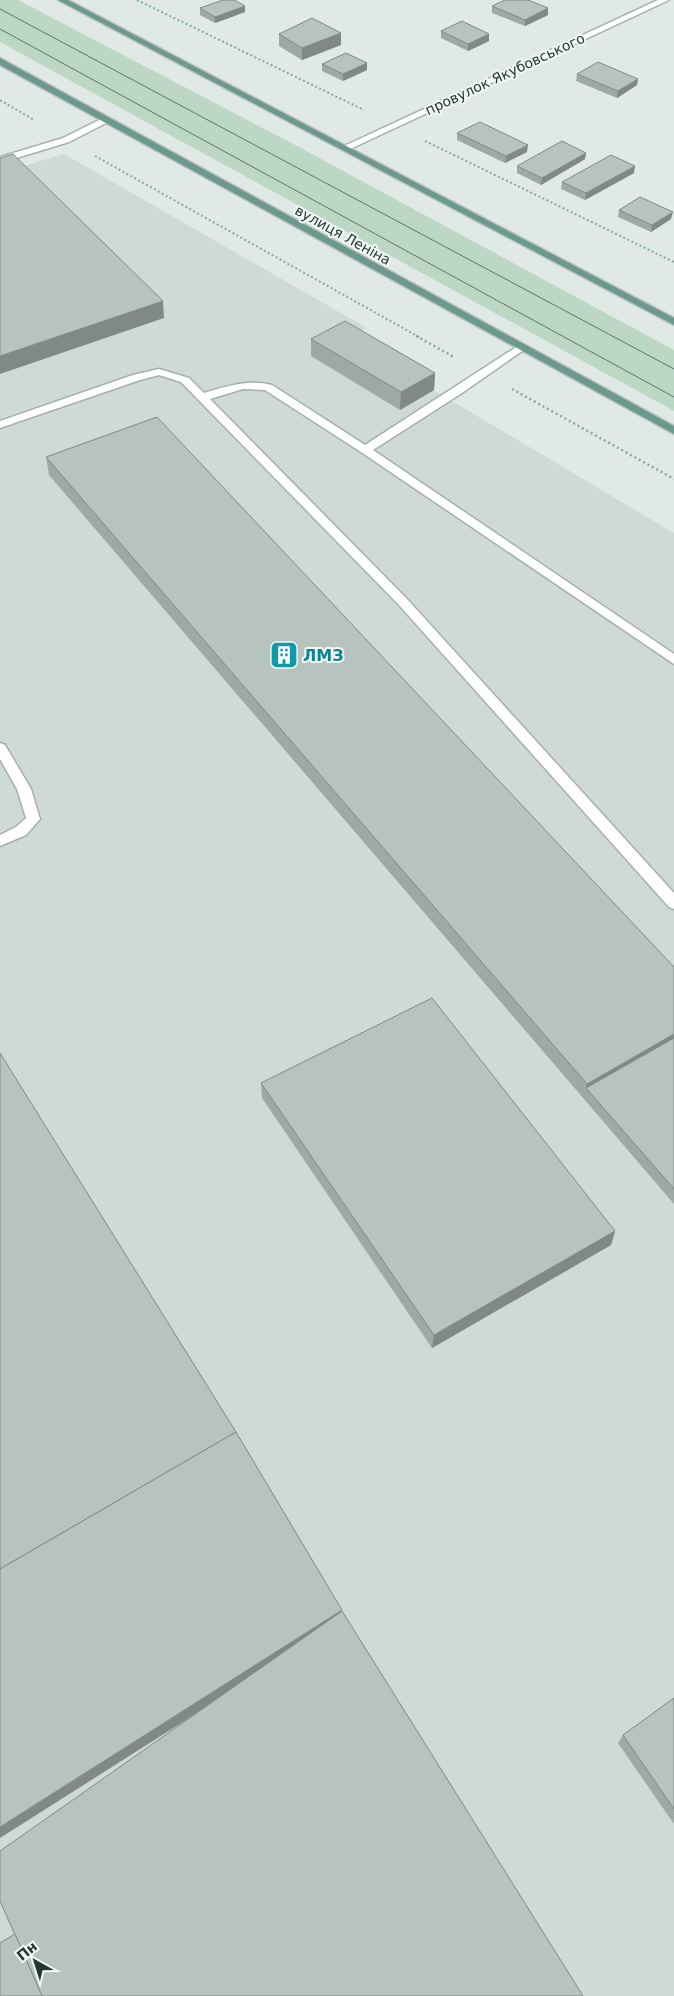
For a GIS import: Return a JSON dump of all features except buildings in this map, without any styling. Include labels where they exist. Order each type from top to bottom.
[{"type":"main road","points":[[62,0],[674,322]]},
{"type":"main road","name":"вулиця Леніна","points":[[0,61],[674,431]]},
{"type":"street","name":"провулок Якубовського","points":[[345,148],[665,0]]},
{"type":"street","points":[[0,160],[66,140],[105,120]]},
{"type":"street","points":[[364,450],[521,347]]},
{"type":"street","points":[[0,425],[137,377],[159,372],[185,380],[204,397],[403,602],[674,904]]},
{"type":"street","points":[[204,397],[238,386],[256,384],[268,388],[364,450],[674,660]]},
{"type":"street","points":[[0,748],[24,789],[33,819],[21,831],[0,841]]},
{"type":"path","points":[[137,0],[674,262]]},
{"type":"path","points":[[0,100],[66,140],[674,479]]},
{"type":"shaded area","points":[[64,154],[367,328],[346,338],[674,533],[674,1996],[0,1996],[0,173]]},
{"type":"green space","points":[[0,0],[18,0],[299,147],[674,350],[674,411],[0,42]]},
{"type":"tram line","points":[[0,9],[674,369]]},
{"type":"tram line","points":[[0,29],[674,397]]},
{"type":"place","name":"ЛМЗ","points":[[284,655]]}]
